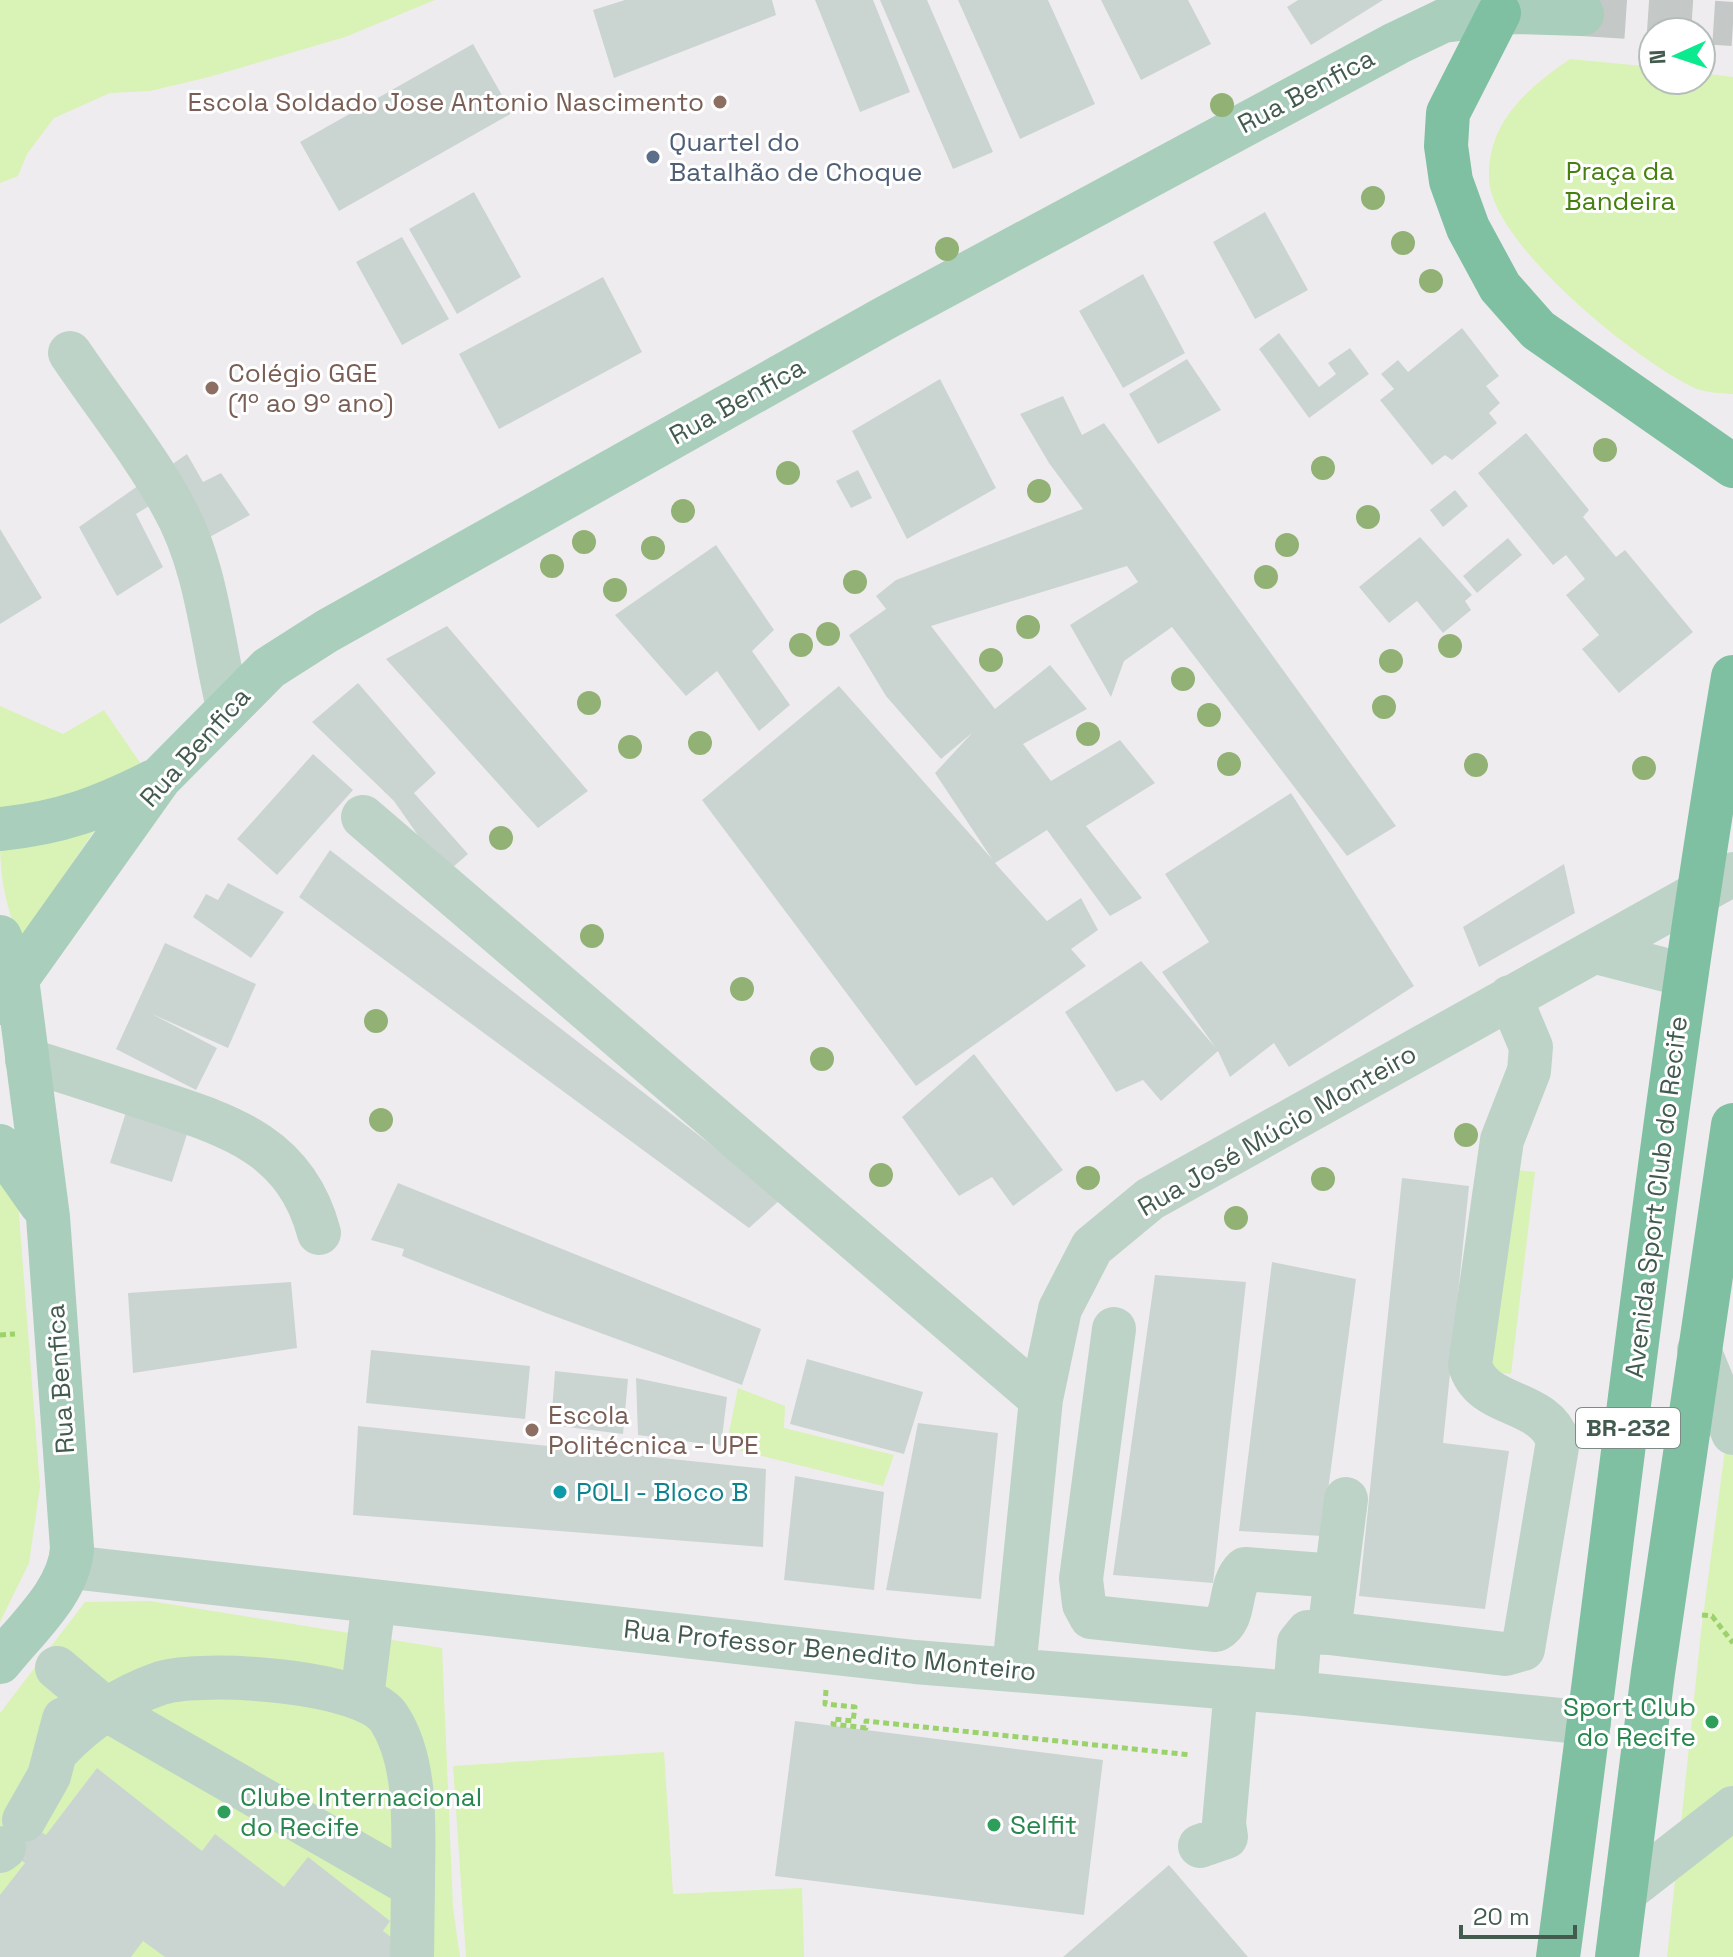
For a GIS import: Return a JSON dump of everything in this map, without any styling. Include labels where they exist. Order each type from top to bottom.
[{"type":"highway","points":[[1499,13],[1448,113],[1446,146],[1451,181],[1468,228],[1500,287],[1538,330],[1733,466]]},
{"type":"highway","name":"Avenida Sport Club do Recife","points":[[1558,1957],[1695,898],[1733,677]]},
{"type":"highway","name":"BR-232","points":[[1617,1957],[1699,1350],[1733,1125]]},
{"type":"main road","name":"Rua Benfica","points":[[71,1567],[48,1217],[27,1060],[8,991],[160,778],[228,707],[269,668],[327,631],[927,295],[1397,43],[1443,21],[1499,13],[1582,14]]},
{"type":"main road","points":[[0,829],[34,826],[96,810],[160,778]]},
{"type":"main road","points":[[0,937],[8,991]]},
{"type":"main road","points":[[0,1146],[12,1158],[48,1217]]},
{"type":"main road","points":[[0,1662],[71,1567]]},
{"type":"street","points":[[70,353],[173,506],[200,584],[228,707]]},
{"type":"street","points":[[363,817],[1041,1399]]},
{"type":"street","name":"Rua José Múcio Monteiro","points":[[1014,1669],[1041,1399],[1060,1309],[1092,1247],[1150,1199],[1510,997],[1695,898],[1733,874]]},
{"type":"street","points":[[1596,952],[1685,975]]},
{"type":"street","points":[[1295,1693],[1299,1643],[1308,1632],[1505,1654],[1518,1653],[1525,1643],[1558,1441],[1551,1426],[1540,1418],[1481,1388],[1470,1365],[1502,1140],[1529,1071],[1531,1047],[1510,997]]},
{"type":"street","points":[[27,1060],[232,1127],[284,1165],[313,1210],[319,1233]]},
{"type":"street","points":[[1114,1329],[1081,1579],[1084,1604],[1091,1617],[1216,1630],[1228,1619],[1233,1590],[1245,1569],[1253,1567],[1336,1576]]},
{"type":"street","points":[[1699,1350],[1733,1433]]},
{"type":"street","points":[[1329,1633],[1346,1499]]},
{"type":"street","name":"Rua Professor Benedito Monteiro","points":[[71,1567],[830,1652],[1295,1693],[1589,1723]]},
{"type":"street","points":[[362,1697],[374,1601]]},
{"type":"street","points":[[9,1840],[49,1776],[59,1749],[64,1707],[57,1668],[33,1620]]},
{"type":"street","points":[[57,1668],[107,1710],[413,1886]]},
{"type":"street","points":[[59,1749],[80,1727],[107,1710],[159,1684],[184,1677],[337,1688],[377,1704],[390,1719],[409,1777],[412,1957]]},
{"type":"street","points":[[1213,1842],[1224,1823],[1236,1688]]},
{"type":"street","points":[[1625,1892],[1733,1808]]},
{"type":"path","points":[[1712,1616],[1733,1643]]},
{"type":"path","points":[[830,1652],[825,1704],[855,1707],[853,1721],[834,1719],[833,1724],[866,1728],[866,1721],[1201,1756]]},
{"type":"green space","points":[[0,0],[435,0],[345,37],[209,77],[150,91],[110,93],[54,118],[27,154],[18,176],[0,183]]},
{"type":"green space","name":"Praça da Bandeira","points":[[1570,59],[1637,65],[1637,96],[1717,96],[1717,75],[1733,77],[1733,394],[1697,389],[1606,329],[1541,268],[1496,206],[1489,179],[1495,140],[1513,108],[1539,82]]},
{"type":"green space","points":[[0,706],[63,734],[104,710],[147,773],[0,824]]},
{"type":"green space","points":[[96,828],[55,889],[28,955],[6,900],[0,842]]},
{"type":"green space","points":[[0,1157],[17,1189],[40,1487],[29,1563],[0,1622]]},
{"type":"green space","points":[[1502,1168],[1535,1172],[1511,1374],[1475,1370]]},
{"type":"green space","points":[[738,1388],[785,1406],[784,1428],[894,1455],[883,1486],[726,1447]]},
{"type":"green space","name":"Sport Club do Recife","points":[[1733,1389],[1733,1957],[1667,1957],[1701,1632]]},
{"type":"green space","name":"Clube Internacional do Recife","points":[[150,1601],[442,1648],[453,1907],[460,1957],[0,1957],[0,1713],[85,1602]]},
{"type":"green space","points":[[664,1752],[673,1894],[802,1888],[804,1957],[466,1957],[453,1766]]},
{"type":"building","points":[[625,0],[772,0],[776,15],[614,78],[593,10]]},
{"type":"building","points":[[815,0],[873,0],[910,92],[860,112]]},
{"type":"building","points":[[880,0],[927,0],[993,152],[953,169]]},
{"type":"building","points":[[958,0],[1048,0],[1095,104],[1020,139]]},
{"type":"building","points":[[1101,0],[1188,0],[1211,44],[1141,80]]},
{"type":"building","points":[[1298,0],[1383,0],[1311,45],[1287,7]]},
{"type":"building","points":[[473,44],[512,113],[339,211],[300,142]]},
{"type":"building","points":[[474,192],[521,277],[457,314],[409,229]]},
{"type":"building","points":[[1265,212],[1308,290],[1255,319],[1213,242]]},
{"type":"building","points":[[402,237],[449,319],[402,345],[356,262]]},
{"type":"building","points":[[1143,274],[1185,353],[1123,388],[1079,311]]},
{"type":"building","points":[[603,277],[642,352],[499,429],[459,354]]},
{"type":"building","points":[[1462,328],[1499,376],[1486,386],[1500,403],[1489,413],[1497,423],[1452,460],[1445,455],[1432,465],[1380,400],[1394,389],[1381,374],[1398,360],[1408,372]]},
{"type":"building","points":[[1279,333],[1319,387],[1336,374],[1328,363],[1350,348],[1369,374],[1309,418],[1259,349]]},
{"type":"building","points":[[1187,359],[1221,410],[1158,444],[1129,394]]},
{"type":"building","points":[[940,379],[996,488],[907,539],[852,431]]},
{"type":"building","points":[[1063,396],[1082,435],[1104,423],[1396,826],[1347,856],[1172,627],[1124,661],[1111,697],[1070,625],[1138,582],[1127,566],[931,626],[995,709],[1050,665],[1087,709],[1023,744],[1051,781],[1120,740],[1155,783],[1086,826],[1142,898],[1110,916],[1047,830],[995,863],[1047,921],[1081,898],[1098,930],[1071,949],[1086,966],[916,1086],[702,800],[839,686],[992,859],[935,773],[972,733],[941,759],[886,696],[849,635],[886,609],[876,596],[896,580],[1083,509],[1049,463],[1020,414]]},
{"type":"building","points":[[1526,433],[1589,510],[1583,517],[1616,557],[1625,550],[1693,632],[1619,693],[1582,649],[1599,635],[1566,595],[1585,579],[1566,555],[1553,565],[1478,473]]},
{"type":"building","points":[[187,454],[203,482],[221,473],[250,515],[206,539],[158,474]]},
{"type":"building","points":[[858,470],[872,498],[851,508],[836,481]]},
{"type":"building","points":[[145,481],[154,503],[136,514],[163,567],[117,596],[79,527]]},
{"type":"building","points":[[1455,490],[1468,506],[1443,527],[1430,510]]},
{"type":"building","points":[[0,529],[42,598],[0,624]]},
{"type":"building","points":[[1420,537],[1472,595],[1465,601],[1471,610],[1443,633],[1417,601],[1389,623],[1359,587]]},
{"type":"building","points":[[1508,538],[1522,555],[1477,593],[1463,576]]},
{"type":"building","points":[[716,545],[774,630],[752,651],[790,705],[759,731],[717,671],[686,696],[615,615]]},
{"type":"building","points":[[447,626],[588,791],[538,828],[386,659]]},
{"type":"building","points":[[358,683],[436,773],[414,793],[468,854],[445,874],[394,801],[312,722]]},
{"type":"building","points":[[313,754],[353,790],[277,875],[237,839]]},
{"type":"building","points":[[1291,793],[1414,986],[1289,1067],[1274,1043],[1230,1077],[1218,1051],[1161,1101],[1143,1080],[1116,1092],[1065,1012],[1141,961],[1215,1047],[1162,972],[1209,942],[1165,874]]},
{"type":"building","points":[[330,850],[781,1199],[749,1228],[299,897]]},
{"type":"building","points":[[1564,864],[1575,913],[1479,967],[1463,927]]},
{"type":"building","points":[[228,883],[284,912],[251,958],[193,917],[206,894],[218,900]]},
{"type":"building","points":[[165,943],[256,984],[228,1048],[152,1014],[217,1048],[196,1090],[116,1049]]},
{"type":"building","points":[[974,1054],[1063,1170],[1013,1206],[992,1177],[959,1196],[902,1117]]},
{"type":"building","points":[[126,1112],[188,1131],[172,1182],[110,1163]]},
{"type":"building","points":[[1402,1178],[1469,1186],[1443,1443],[1509,1451],[1485,1609],[1359,1596]]},
{"type":"building","points":[[398,1183],[761,1329],[742,1385],[546,1313],[402,1256],[404,1249],[371,1240]]},
{"type":"building","points":[[1272,1262],[1356,1279],[1322,1536],[1239,1531]]},
{"type":"building","points":[[1155,1275],[1246,1282],[1213,1583],[1113,1575]]},
{"type":"building","points":[[291,1282],[297,1348],[133,1373],[128,1293]]},
{"type":"building","points":[[371,1350],[530,1366],[525,1419],[366,1403]]},
{"type":"building","points":[[807,1359],[923,1392],[904,1454],[790,1424]]},
{"type":"building","points":[[555,1371],[628,1379],[623,1434],[551,1425]]},
{"type":"building","points":[[636,1378],[727,1397],[721,1446],[638,1435]]},
{"type":"building","points":[[918,1423],[998,1433],[981,1599],[886,1590]]},
{"type":"building","name":"POLI - Bloco B","points":[[358,1426],[766,1469],[763,1547],[353,1515]]},
{"type":"building","points":[[795,1476],[884,1492],[874,1590],[784,1580]]},
{"type":"building","name":"Selfit","points":[[795,1721],[1103,1760],[1084,1915],[775,1876]]},
{"type":"building","points":[[97,1768],[202,1851],[215,1834],[284,1887],[308,1857],[390,1921],[383,1931],[399,1943],[396,1957],[165,1957],[143,1941],[131,1957],[0,1957],[0,1895],[25,1863],[0,1845],[19,1817],[46,1835]]},
{"type":"building","points":[[1169,1865],[1248,1957],[1063,1957]]},
{"type":"tunnel","points":[[1582,14],[1733,24]]},
{"type":"place","name":"Escola Soldado Jose Antonio Nascimento","points":[[720,102]]},
{"type":"place","name":"Quartel do Batalhão de Choque","points":[[653,157]]},
{"type":"place","name":"Colégio GGE (1º ao 9º ano)","points":[[212,388]]},
{"type":"place","name":"Escola Politécnica - UPE","points":[[532,1430]]},
{"type":"place","name":"POLI - Bloco B","points":[[560,1492]]},
{"type":"place","name":"Sport Club do Recife","points":[[1712,1722]]},
{"type":"place","name":"Clube Internacional do Recife","points":[[224,1812]]},
{"type":"place","name":"Selfit","points":[[994,1825]]}]
